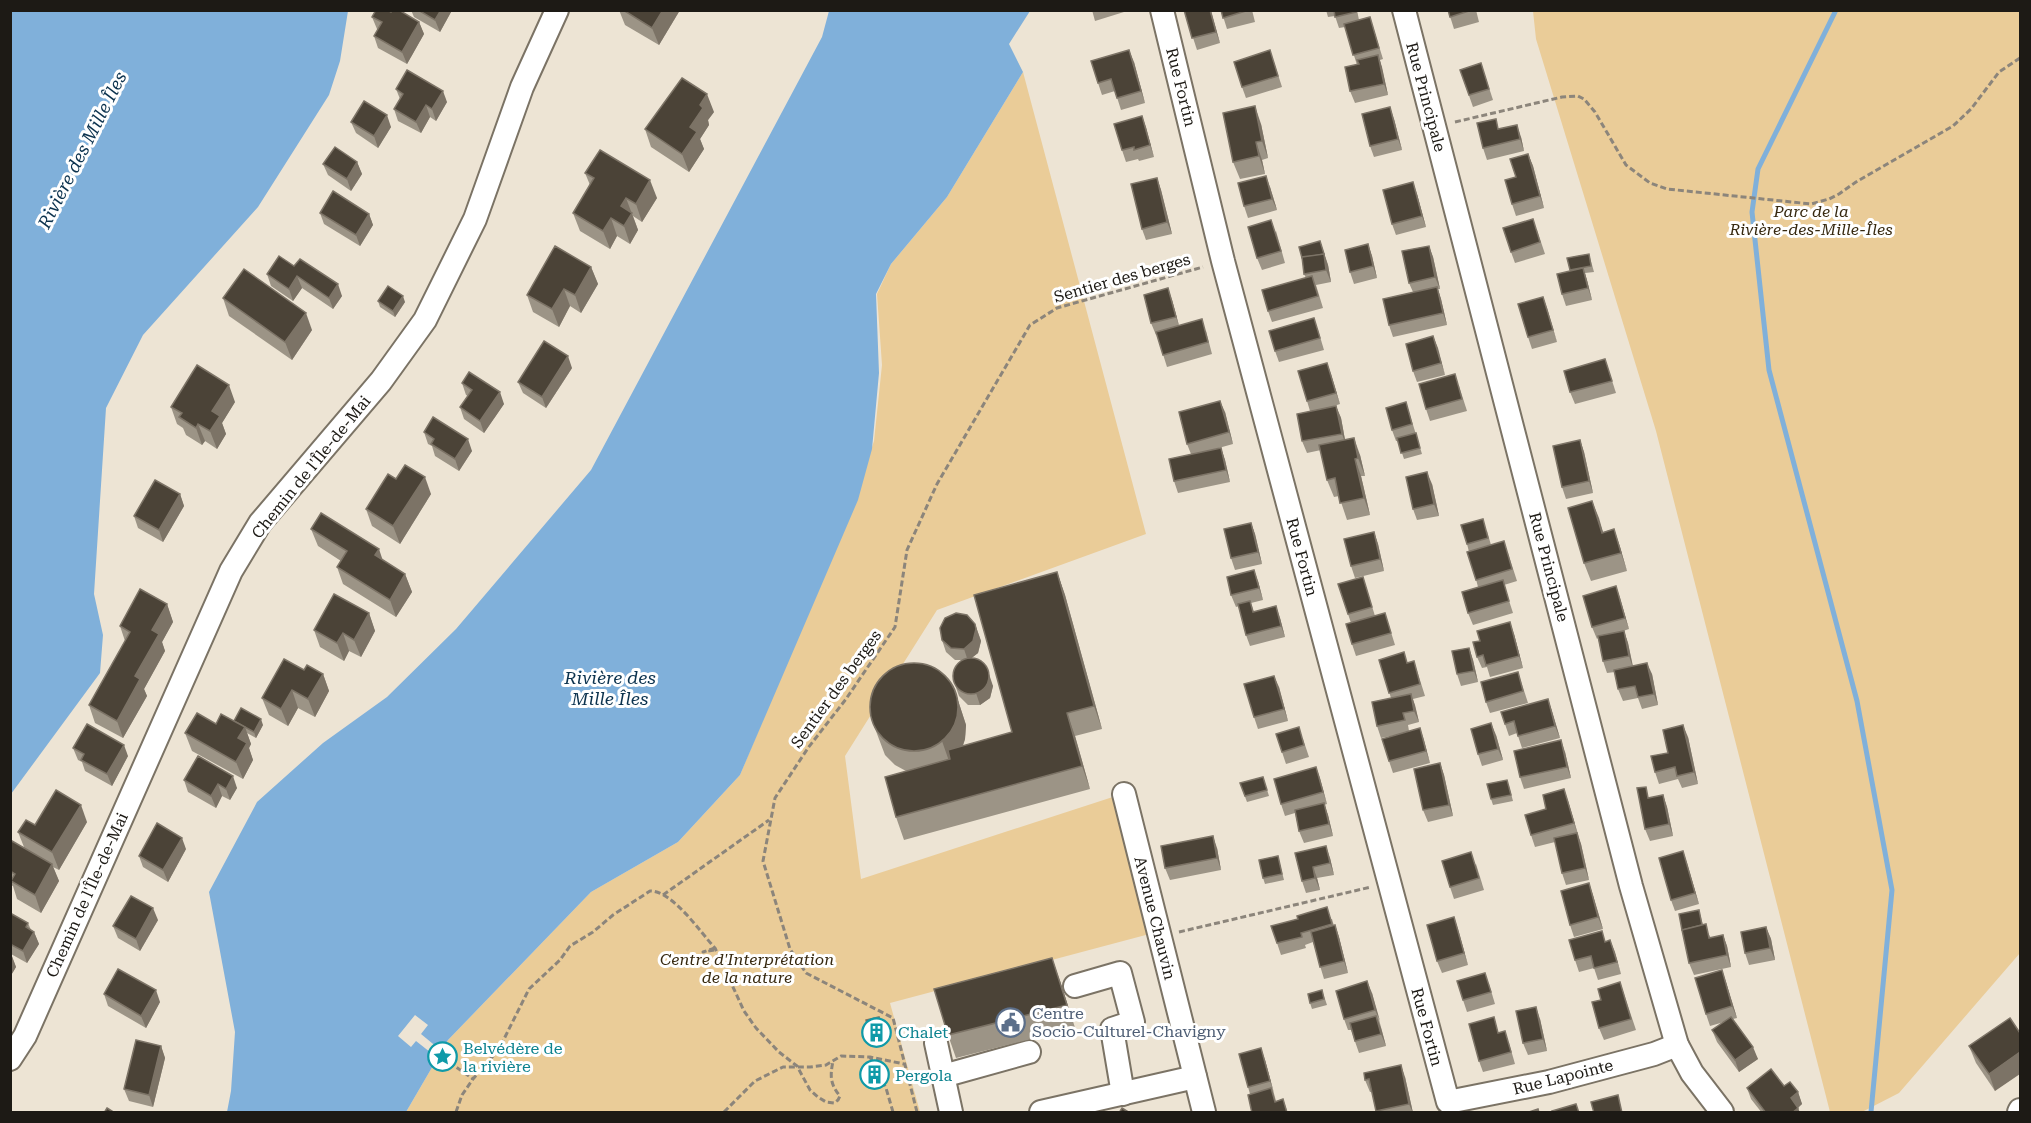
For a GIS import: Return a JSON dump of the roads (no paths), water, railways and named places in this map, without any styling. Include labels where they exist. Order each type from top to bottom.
[{"type":"street","name":"Chemin de l'Île-de-Mai","points":[[10,1059],[25,1036],[231,572],[260,523],[381,381],[425,320],[475,219],[522,87],[557,10]]},
{"type":"street","name":"Rue Fortin","points":[[1162,10],[1223,261],[1448,1102]]},
{"type":"street","name":"Rue Principale","points":[[1404,10],[1631,886],[1677,1045],[1692,1073],[1722,1113]]},
{"type":"street","name":"Avenue Chauvin","points":[[1124,794],[1204,1113]]},
{"type":"street","points":[[1075,986],[1120,973],[1133,1022],[1112,1029],[1123,1094]]},
{"type":"street","points":[[936,1043],[951,1113]]},
{"type":"street","name":"Rue Lapointe","points":[[1448,1102],[1549,1082],[1654,1054],[1677,1045]]},
{"type":"street","points":[[943,1076],[1029,1052]]},
{"type":"street","points":[[1041,1113],[1195,1077]]},
{"type":"water","name":"Rivière des Mille Îles","points":[[11,10],[348,11],[340,61],[329,95],[258,207],[143,335],[106,408],[94,594],[103,635],[100,673],[11,794]]},
{"type":"water","name":"Rivière des Mille Îles","points":[[829,11],[1030,11],[1009,44],[1023,72],[947,197],[891,264],[876,294],[879,373],[872,449],[858,500],[740,775],[678,842],[591,892],[448,1040],[406,1112],[227,1112],[231,1091],[235,1032],[209,892],[257,802],[323,743],[387,697],[456,629],[591,470],[822,37]]},
{"type":"waterway","points":[[1836,10],[1758,169],[1752,212],[1769,370],[1857,701],[1892,890],[1871,1112]]},
{"type":"place","name":"Centre Socio-Culturel-Chavigny","points":[[1011,1022]]},
{"type":"place","name":"Chalet","points":[[877,1032]]},
{"type":"place","name":"Belvédère de la rivière","points":[[442,1057]]},
{"type":"place","name":"Pergola","points":[[874,1075]]},
{"type":"park label","name":"Parc de la Rivière-des-Mille-Îles","points":[[1811,220]]},
{"type":"park label","name":"Centre d'Interprétation de la nature","points":[[747,968]]}]
